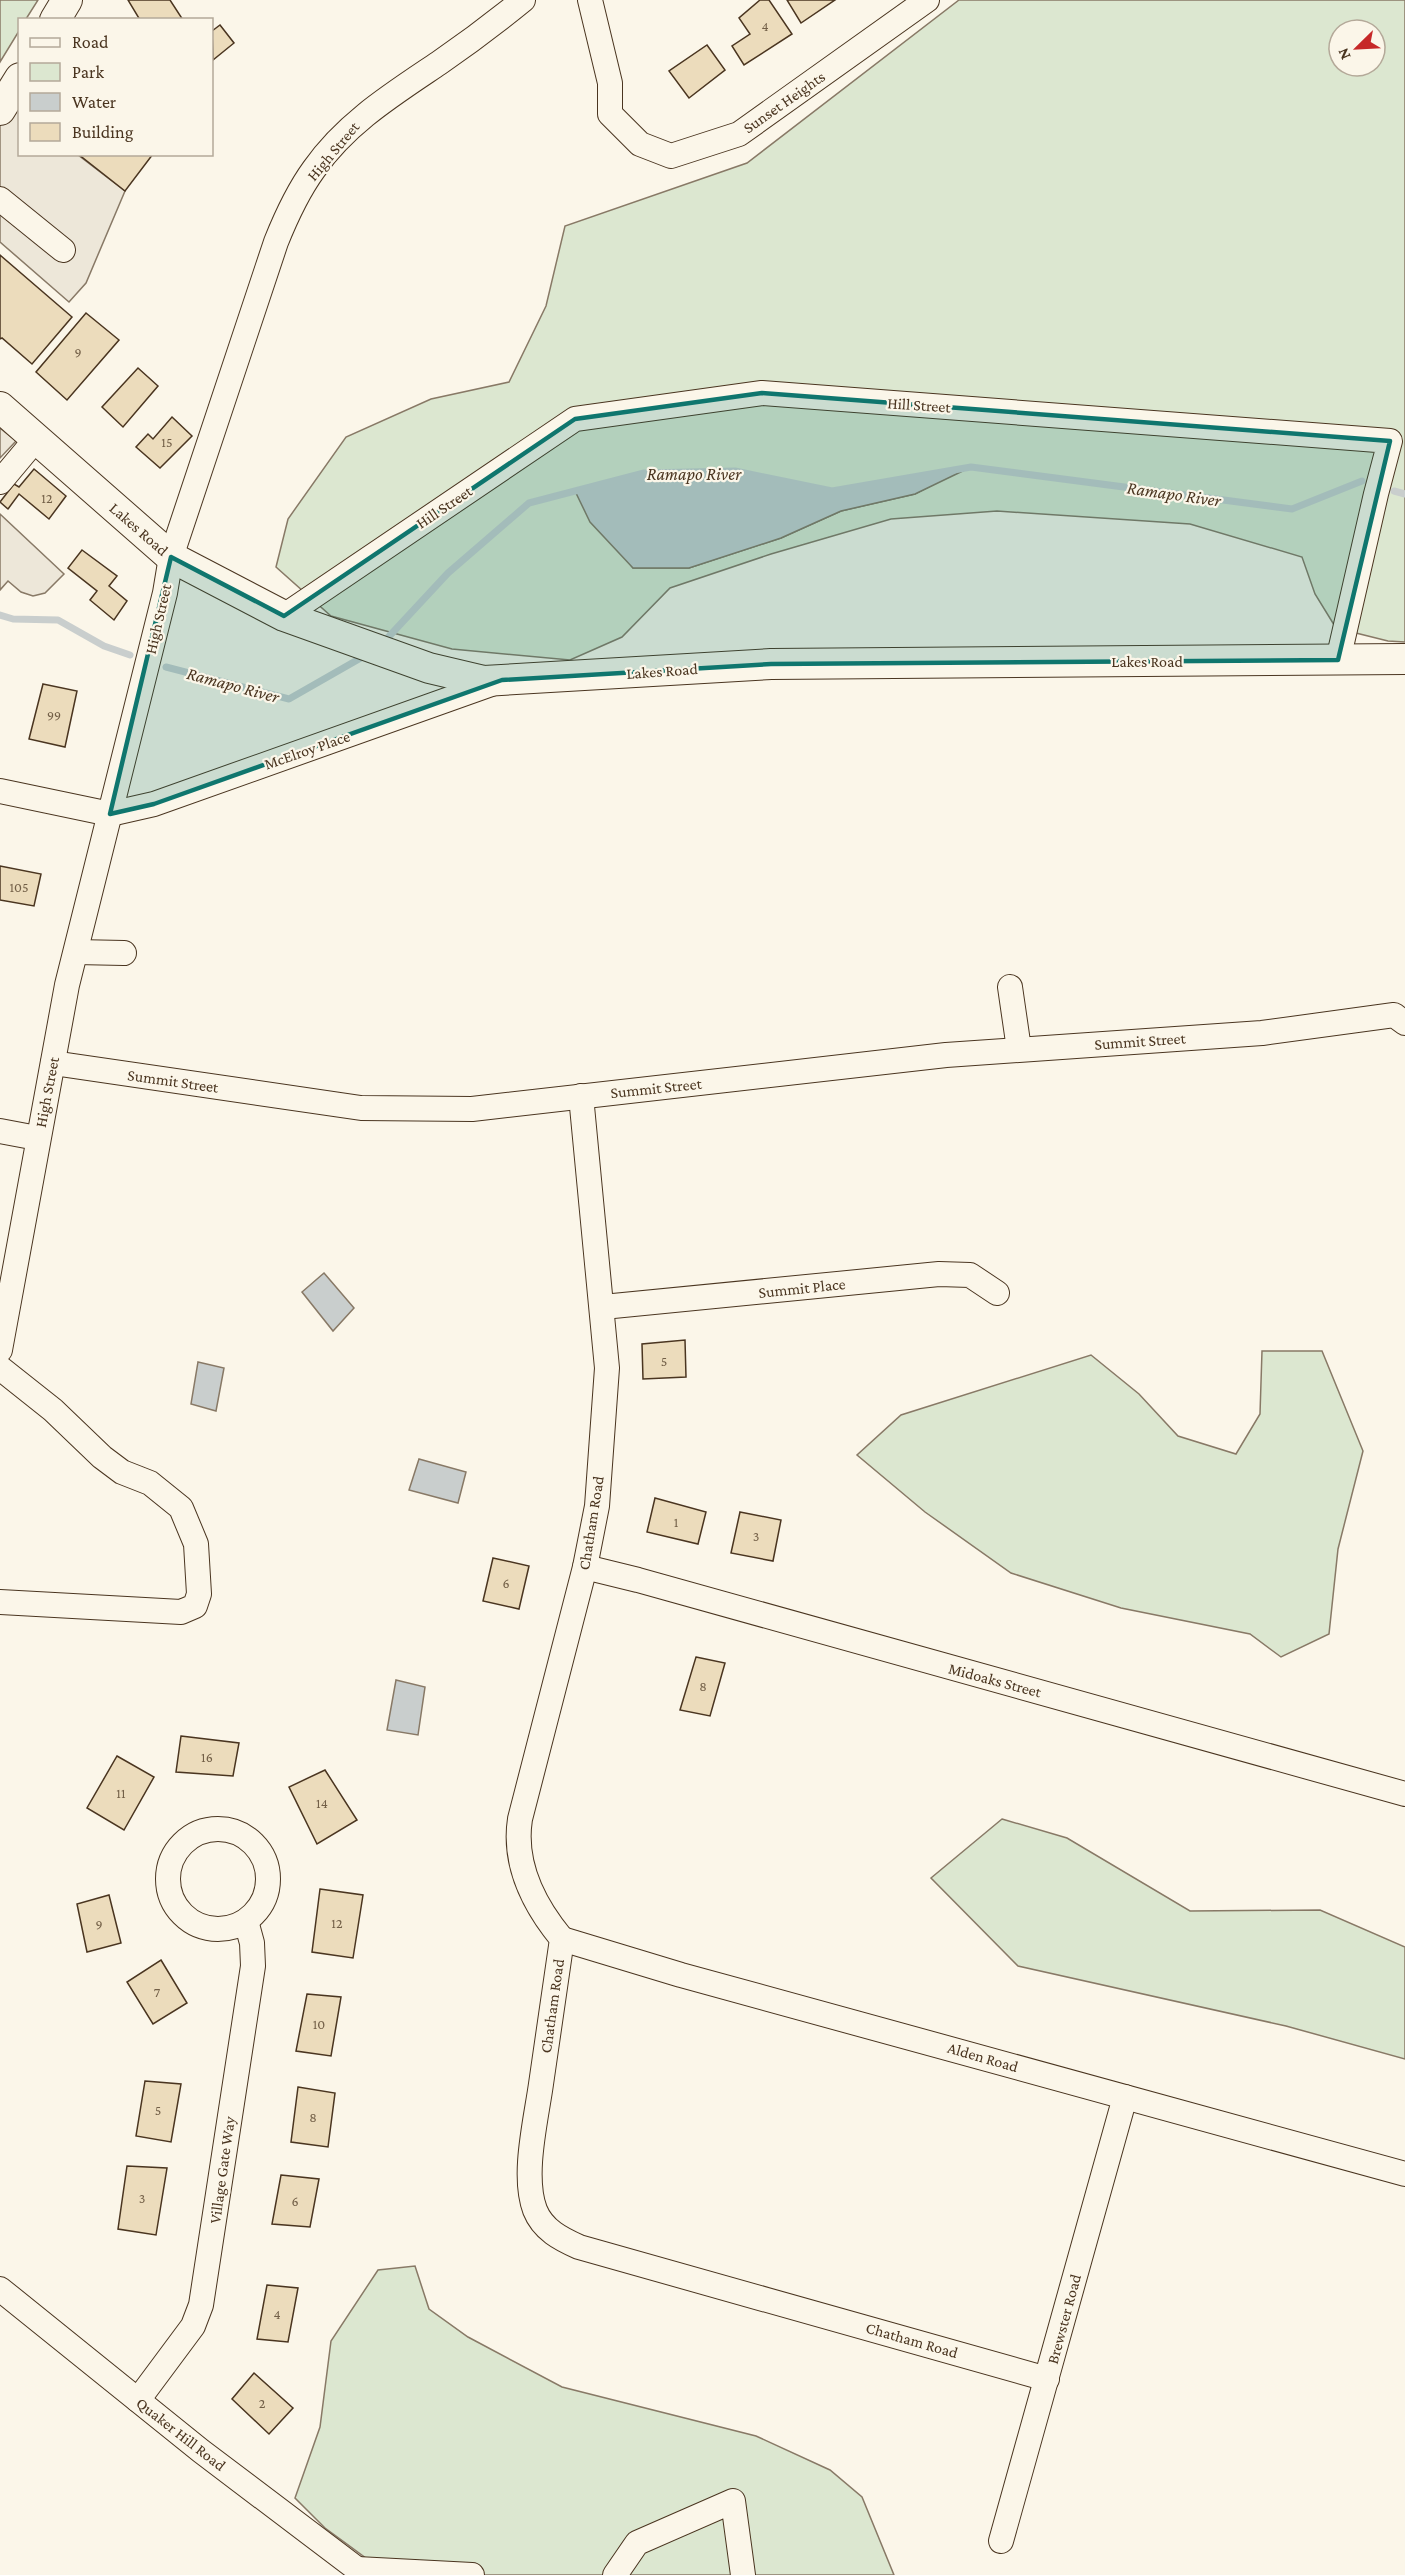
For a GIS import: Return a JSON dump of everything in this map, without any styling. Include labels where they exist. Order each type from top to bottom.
[{"type":"main road","points":[[56,18],[67,0]]},
{"type":"main road","points":[[0,110],[18,81]]},
{"type":"main road","name":"Lakes Road","points":[[0,407],[171,557],[284,616],[429,668],[484,681],[771,664],[1405,659]]},
{"type":"street","name":"High Street","points":[[0,1350],[8,1265],[76,952],[165,593],[171,557],[276,242],[286,217],[313,170],[338,139],[366,113],[466,44],[524,0]]},
{"type":"street","name":"Sunset Heights","points":[[590,0],[610,83],[610,114],[640,144],[671,156],[739,135],[927,0]]},
{"type":"street","points":[[0,199],[63,250]]},
{"type":"street","name":"Hill Street","points":[[284,616],[575,419],[762,393],[1390,441],[1338,660]]},
{"type":"street","points":[[0,480],[36,439]]},
{"type":"street","name":"McElroy Place","points":[[110,814],[154,804],[502,680]]},
{"type":"street","points":[[0,791],[110,814]]},
{"type":"street","points":[[76,952],[124,953]]},
{"type":"street","points":[[1010,987],[1019,1049]]},
{"type":"street","name":"Summit Street","points":[[53,1063],[361,1108],[472,1109],[1019,1049],[1262,1033],[1394,1015],[1405,1023]]},
{"type":"street","name":"Chatham Road","points":[[581,1096],[603,1307],[607,1368],[597,1506],[585,1567],[520,1819],[517,1839],[527,1887],[562,1939],[533,2140],[529,2191],[536,2212],[543,2225],[557,2237],[579,2247],[1047,2379]]},
{"type":"street","points":[[0,1131],[37,1138]]},
{"type":"street","name":"Summit Place","points":[[603,1307],[939,1274],[970,1275],[997,1293]]},
{"type":"street","points":[[0,1368],[53,1410],[102,1457],[122,1472],[150,1483],[181,1508],[195,1544],[199,1594],[195,1606],[181,1612],[0,1602]]},
{"type":"street","name":"Midoaks Street","points":[[585,1567],[1405,1794]]},
{"type":"street","points":[[210,1830],[227,1830],[243,1835],[256,1846],[265,1861],[269,1877],[267,1894],[259,1910],[246,1922],[232,1928],[216,1930],[200,1927],[186,1918],[175,1906],[169,1891],[168,1875],[172,1859],[180,1846],[194,1835],[210,1830]]},
{"type":"street","name":"Village Gate Way","points":[[138,2400],[193,2326],[201,2305],[253,1966],[252,1942],[246,1922]]},
{"type":"street","name":"Alden Road","points":[[562,1939],[681,1976],[1405,2174]]},
{"type":"street","name":"Brewster Road","points":[[1001,2541],[1125,2097]]},
{"type":"street","name":"Quaker Hill Road","points":[[0,2289],[138,2400],[361,2572]]},
{"type":"street","points":[[615,2575],[637,2543],[733,2501],[743,2575]]},
{"type":"street","points":[[361,2572],[472,2575]]},
{"type":"highlighted area","points":[[762,393],[1390,441],[1338,660],[771,664],[502,680],[154,804],[110,814],[171,557],[284,616],[575,419]]},
{"type":"green space","points":[[0,0],[38,0],[27,18],[18,18],[18,33],[0,62]]},
{"type":"green space","points":[[959,0],[1405,0],[1405,642],[1388,641],[1336,628],[1315,594],[1302,557],[1190,524],[997,511],[891,519],[771,554],[670,588],[622,637],[570,660],[452,649],[331,616],[276,567],[288,519],[346,437],[431,399],[509,382],[546,306],[565,226],[747,163]],"holes":[[[967,467],[915,494],[841,511],[781,538],[689,568],[633,568],[575,491],[644,473],[735,471],[832,491]]]},
{"type":"green space","points":[[1262,1351],[1322,1351],[1363,1451],[1338,1549],[1329,1634],[1281,1657],[1250,1634],[1121,1608],[1011,1573],[925,1512],[857,1455],[901,1415],[1091,1355],[1139,1394],[1178,1436],[1236,1454],[1260,1414]]},
{"type":"green space","points":[[1002,1819],[1067,1838],[1190,1911],[1320,1910],[1405,1947],[1405,2059],[1286,2026],[1018,1966],[931,1878]]},
{"type":"green space","points":[[415,2266],[429,2309],[468,2337],[562,2387],[756,2436],[830,2470],[862,2497],[894,2575],[389,2575],[325,2528],[295,2498],[320,2427],[331,2341],[378,2270]]},
{"type":"shaded area","points":[[6,100],[18,110],[18,156],[79,156],[125,191],[86,283],[69,302],[0,242],[0,109]]},
{"type":"shaded area","points":[[0,428],[16,441],[0,458]]},
{"type":"shaded area","points":[[0,514],[64,574],[45,593],[33,596],[21,592],[8,581],[0,590]]},
{"type":"water","points":[[971,467],[915,494],[841,511],[781,538],[689,568],[633,568],[590,522],[575,491],[644,473],[735,471],[832,491]]},
{"type":"water","points":[[324,1273],[354,1308],[333,1331],[302,1292]]},
{"type":"water","points":[[198,1362],[224,1368],[216,1411],[191,1404]]},
{"type":"water","points":[[419,1459],[466,1472],[458,1503],[409,1490]]},
{"type":"water","points":[[396,1680],[425,1687],[418,1735],[387,1730]]},
{"type":"building","points":[[128,0],[170,0],[182,18],[139,18]]},
{"type":"building","points":[[760,0],[769,0],[792,34],[744,65],[732,46],[750,34],[739,18]]},
{"type":"building","points":[[787,0],[835,0],[801,23]]},
{"type":"building","points":[[220,25],[234,43],[213,60],[213,30]]},
{"type":"building","points":[[707,45],[725,70],[689,98],[669,71]]},
{"type":"building","points":[[81,156],[151,156],[125,191]]},
{"type":"building","points":[[0,255],[72,317],[32,364],[2,338],[0,339]]},
{"type":"building","points":[[86,313],[119,340],[67,400],[36,372]]},
{"type":"building","points":[[138,368],[158,386],[123,427],[102,407]]},
{"type":"building","points":[[172,417],[192,436],[160,468],[136,447],[148,434],[153,439]]},
{"type":"building","points":[[34,469],[66,496],[49,519],[19,494],[8,509],[0,502],[14,484],[19,487]]},
{"type":"building","points":[[82,550],[117,576],[109,586],[127,601],[114,620],[90,600],[97,591],[68,568]]},
{"type":"building","points":[[43,684],[77,691],[65,747],[29,739]]},
{"type":"building","points":[[0,866],[41,874],[34,906],[0,900]]},
{"type":"building","points":[[685,1340],[686,1377],[643,1379],[642,1344]]},
{"type":"building","points":[[655,1498],[706,1512],[698,1544],[647,1532]]},
{"type":"building","points":[[740,1512],[781,1520],[773,1561],[731,1553]]},
{"type":"building","points":[[493,1558],[529,1566],[519,1609],[483,1601]]},
{"type":"building","points":[[696,1657],[725,1663],[710,1716],[680,1710]]},
{"type":"building","points":[[181,1736],[239,1743],[233,1776],[176,1772]]},
{"type":"building","points":[[117,1756],[154,1777],[124,1830],[87,1808]]},
{"type":"building","points":[[325,1770],[357,1820],[317,1844],[289,1787]]},
{"type":"building","points":[[320,1889],[363,1895],[353,1958],[312,1952]]},
{"type":"building","points":[[109,1895],[121,1943],[87,1952],[77,1904]]},
{"type":"building","points":[[161,1960],[187,2003],[153,2024],[127,1982]]},
{"type":"building","points":[[307,1994],[341,1997],[331,2056],[296,2051]]},
{"type":"building","points":[[145,2081],[181,2084],[171,2142],[136,2136]]},
{"type":"building","points":[[298,2087],[335,2093],[328,2147],[291,2142]]},
{"type":"building","points":[[127,2166],[167,2168],[156,2235],[118,2229]]},
{"type":"building","points":[[281,2175],[319,2179],[310,2227],[272,2224]]},
{"type":"building","points":[[267,2285],[298,2288],[288,2342],[257,2339]]},
{"type":"building","points":[[254,2373],[293,2408],[269,2434],[232,2399]]},
{"type":"waterway","name":"Ramapo River","points":[[382,644],[448,573],[529,503],[644,473],[735,471],[832,491],[971,467],[1292,509],[1362,481]]},
{"type":"waterway","name":"Ramapo River","points":[[1394,491],[1405,494]]},
{"type":"waterway","name":"Ramapo River","points":[[0,615],[13,619],[58,620],[104,646],[130,655]]},
{"type":"waterway","name":"Ramapo River","points":[[166,667],[289,699],[366,655]]}]
